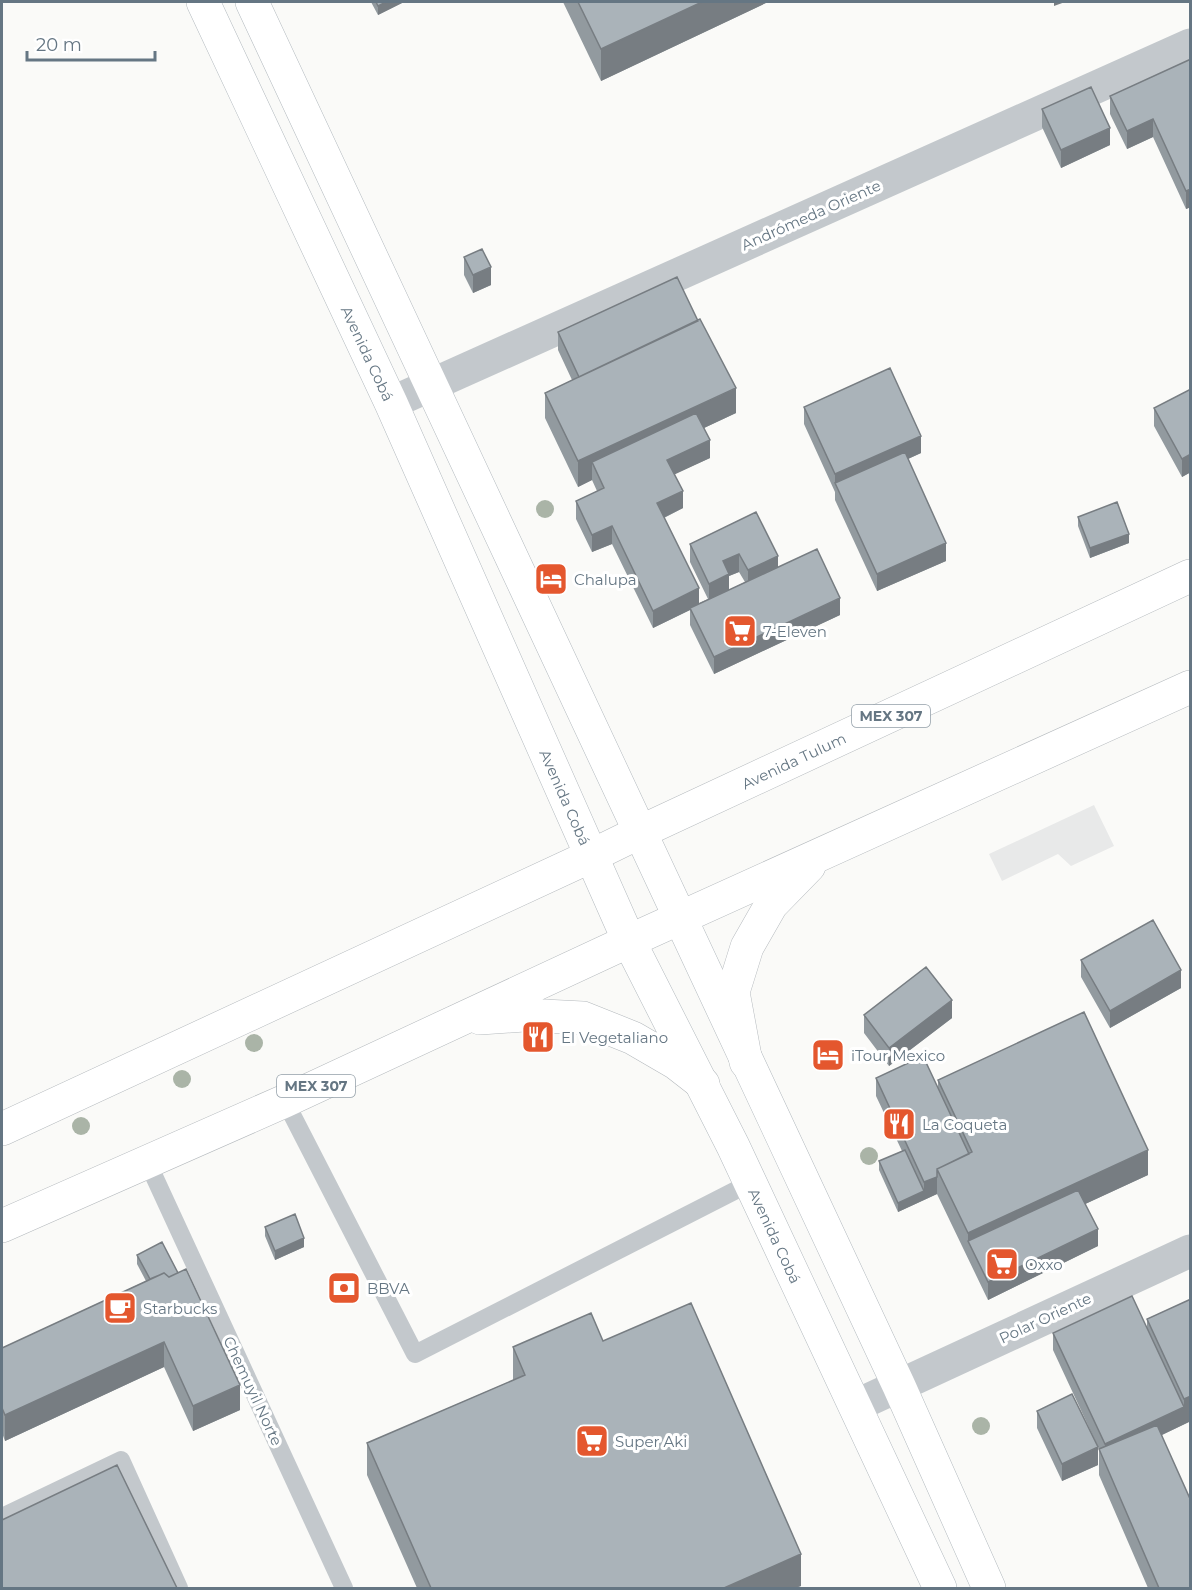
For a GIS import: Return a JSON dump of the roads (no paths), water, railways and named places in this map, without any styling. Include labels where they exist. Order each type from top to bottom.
[{"type":"main road","name":"Avenida Cobá","points":[[203,2],[391,403],[629,941],[734,1146],[940,1588]]},
{"type":"main road","points":[[252,2],[899,1386],[989,1588]]},
{"type":"main road","name":"Avenida Tulum","points":[[591,856],[1191,576]]},
{"type":"main road","name":"MEX 307","points":[[2,1226],[285,1101],[681,917],[1191,687]]},
{"type":"main road","points":[[746,1062],[733,992],[747,947],[771,905],[820,854]]},
{"type":"main road","name":"MEX 307","points":[[2,1129],[591,856]]},
{"type":"main road","points":[[458,1020],[524,1015],[583,1018],[633,1038],[676,1063],[703,1084]]},
{"type":"street","name":"Andrómeda Oriente","points":[[391,403],[1191,45]]},
{"type":"street","name":"Polar Oriente","points":[[855,1406],[1191,1251]]},
{"type":"lane","points":[[285,1101],[415,1354],[750,1183]]},
{"type":"lane","name":"Chemuyil Norte","points":[[147,1161],[344,1588]]},
{"type":"lane","points":[[2,1517],[121,1460],[179,1588]]},
{"type":"place","name":"Chalupa","points":[[551,579]]},
{"type":"place","name":"7-Eleven","points":[[740,631]]},
{"type":"place","name":"El Vegetaliano","points":[[538,1037]]},
{"type":"place","name":"iTour Mexico","points":[[828,1055]]},
{"type":"place","name":"La Coqueta","points":[[899,1124]]},
{"type":"place","name":"Oxxo","points":[[1002,1264]]},
{"type":"place","name":"BBVA","points":[[344,1288]]},
{"type":"place","name":"Starbucks","points":[[120,1308]]},
{"type":"place","name":"Super Aki","points":[[592,1441]]}]
